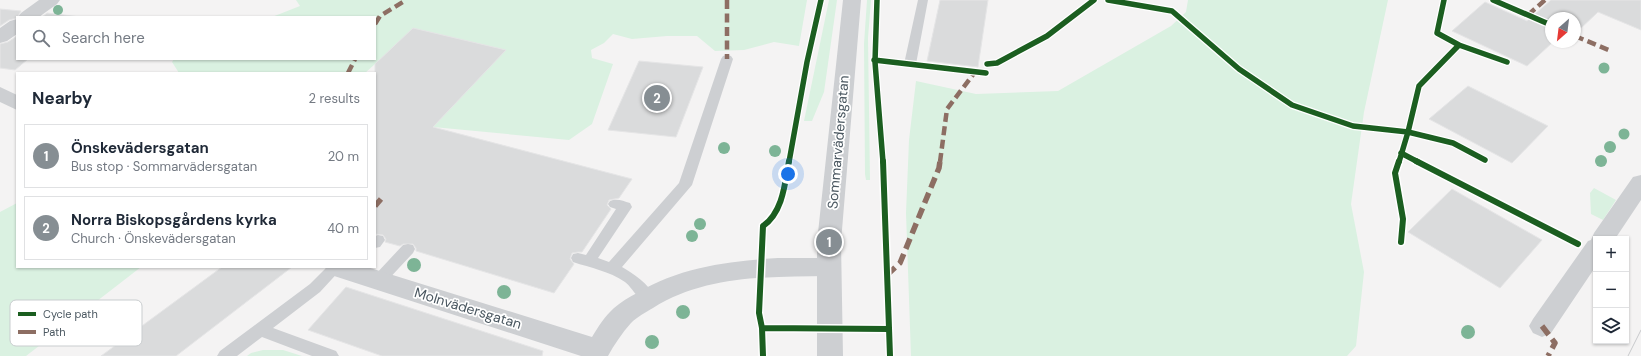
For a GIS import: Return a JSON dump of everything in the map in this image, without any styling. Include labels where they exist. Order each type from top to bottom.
[{"type":"street","points":[[29,16],[51,0]]},
{"type":"street","name":"Sommarvädersgatan","points":[[830,356],[828,267],[829,242],[852,0]]},
{"type":"street","points":[[0,37],[16,26]]},
{"type":"street","points":[[0,94],[16,102]]},
{"type":"street","points":[[1604,236],[1641,183]]},
{"type":"street","points":[[1542,326],[1593,251]]},
{"type":"street","points":[[596,353],[620,317],[648,297],[667,286],[729,270],[828,267]]},
{"type":"street","name":"Molnvädersgatan","points":[[344,268],[596,353]]},
{"type":"lane","points":[[910,64],[923,0]]},
{"type":"lane","points":[[612,268],[685,185],[726,59]]},
{"type":"lane","points":[[615,204],[625,207],[584,259],[612,268],[631,279],[648,297]]},
{"type":"lane","points":[[380,280],[408,249]]},
{"type":"lane","name":"Molnvädersgatan","points":[[225,356],[344,268]]},
{"type":"lane","points":[[260,329],[276,337],[331,356]]},
{"type":"green space","points":[[296,0],[807,0],[799,46],[774,42],[744,50],[715,51],[697,36],[667,36],[632,39],[613,34],[604,43],[591,50],[592,58],[613,64],[592,124],[569,140],[433,127],[505,50],[414,29],[366,72],[178,72],[172,62],[173,60],[376,60],[376,16],[275,16],[300,6]]},
{"type":"green space","points":[[829,0],[837,0],[824,92],[812,121],[804,121]]},
{"type":"green space","points":[[867,0],[871,0],[868,38],[870,180],[866,180],[865,174],[864,44]]},
{"type":"green space","points":[[1188,0],[1388,0],[1364,112],[1351,204],[1364,272],[1356,346],[1347,356],[911,356],[906,213],[909,140],[916,81],[976,94],[1058,91],[1171,26],[1186,12]]},
{"type":"green space","points":[[1594,188],[1616,200],[1603,220],[1591,214],[1590,193]]},
{"type":"green space","points":[[16,204],[16,268],[140,268],[98,300],[10,300],[10,346],[39,346],[26,356],[0,356],[0,212]]},
{"type":"green space","points":[[263,350],[283,350],[302,356],[247,356],[251,353]]},
{"type":"building","points":[[940,0],[988,0],[978,67],[927,61]]},
{"type":"building","points":[[1551,0],[1641,0],[1641,30],[1598,12],[1581,28],[1581,12],[1545,12],[1545,48],[1546,48],[1527,66],[1452,31],[1485,2],[1527,21]]},
{"type":"building","points":[[0,9],[21,11],[18,16],[16,16],[16,18],[9,20],[0,26]]},
{"type":"building","points":[[47,13],[72,16],[43,16]]},
{"type":"building","points":[[413,28],[506,50],[433,127],[632,179],[619,198],[609,200],[607,205],[611,209],[582,252],[572,253],[570,259],[574,264],[554,293],[416,251],[413,244],[403,244],[400,246],[385,242],[386,239],[383,235],[376,234],[375,64]]},
{"type":"building","points":[[16,37],[16,60],[27,60],[15,70],[0,68],[0,44],[8,42]]},
{"type":"building","points":[[639,61],[703,67],[676,137],[608,130]]},
{"type":"building","points":[[1468,86],[1548,126],[1512,163],[1429,119]]},
{"type":"building","points":[[1452,189],[1542,240],[1500,288],[1408,232]]},
{"type":"building","points":[[221,268],[291,268],[176,356],[101,356],[115,346],[142,346],[142,326]]},
{"type":"building","points":[[346,287],[543,351],[542,356],[382,356],[308,330]]},
{"type":"tram line","points":[[1628,356],[1641,330]]},
{"type":"marked path","points":[[376,22],[380,16],[406,0]]},
{"type":"marked path","points":[[727,0],[727,59]]},
{"type":"marked path","points":[[1528,15],[1545,0]]},
{"type":"marked path","points":[[1581,38],[1611,51]]},
{"type":"marked path","points":[[348,72],[354,60]]},
{"type":"marked path","points":[[887,275],[900,263],[939,168],[947,109],[975,72]]},
{"type":"marked path","points":[[376,205],[381,199]]},
{"type":"marked path","points":[[1542,326],[1555,343],[1548,356]]},
{"type":"cycle path","points":[[763,356],[762,328],[759,313],[763,226],[770,221],[777,211],[784,186],[807,62],[821,0]]},
{"type":"cycle path","points":[[877,0],[874,42],[885,188],[890,356]]},
{"type":"cycle path","points":[[987,64],[997,63],[1047,36],[1094,0]]},
{"type":"cycle path","points":[[1108,0],[1172,11],[1239,69],[1292,105],[1353,126],[1408,132],[1395,173],[1403,219],[1401,242]]},
{"type":"cycle path","points":[[1444,0],[1437,33],[1459,45],[1419,86],[1408,132],[1453,143],[1485,160]]},
{"type":"cycle path","points":[[1493,0],[1545,22]]},
{"type":"cycle path","points":[[1459,45],[1507,62]]},
{"type":"cycle path","points":[[874,60],[986,73]]},
{"type":"cycle path","points":[[1401,153],[1578,244]]},
{"type":"cycle path","points":[[762,328],[889,329]]},
{"type":"place","name":"Norra Biskopsgårdens kyrka","points":[[657,98]]},
{"type":"place","name":"Önskevädersgatan","points":[[829,242]]}]
